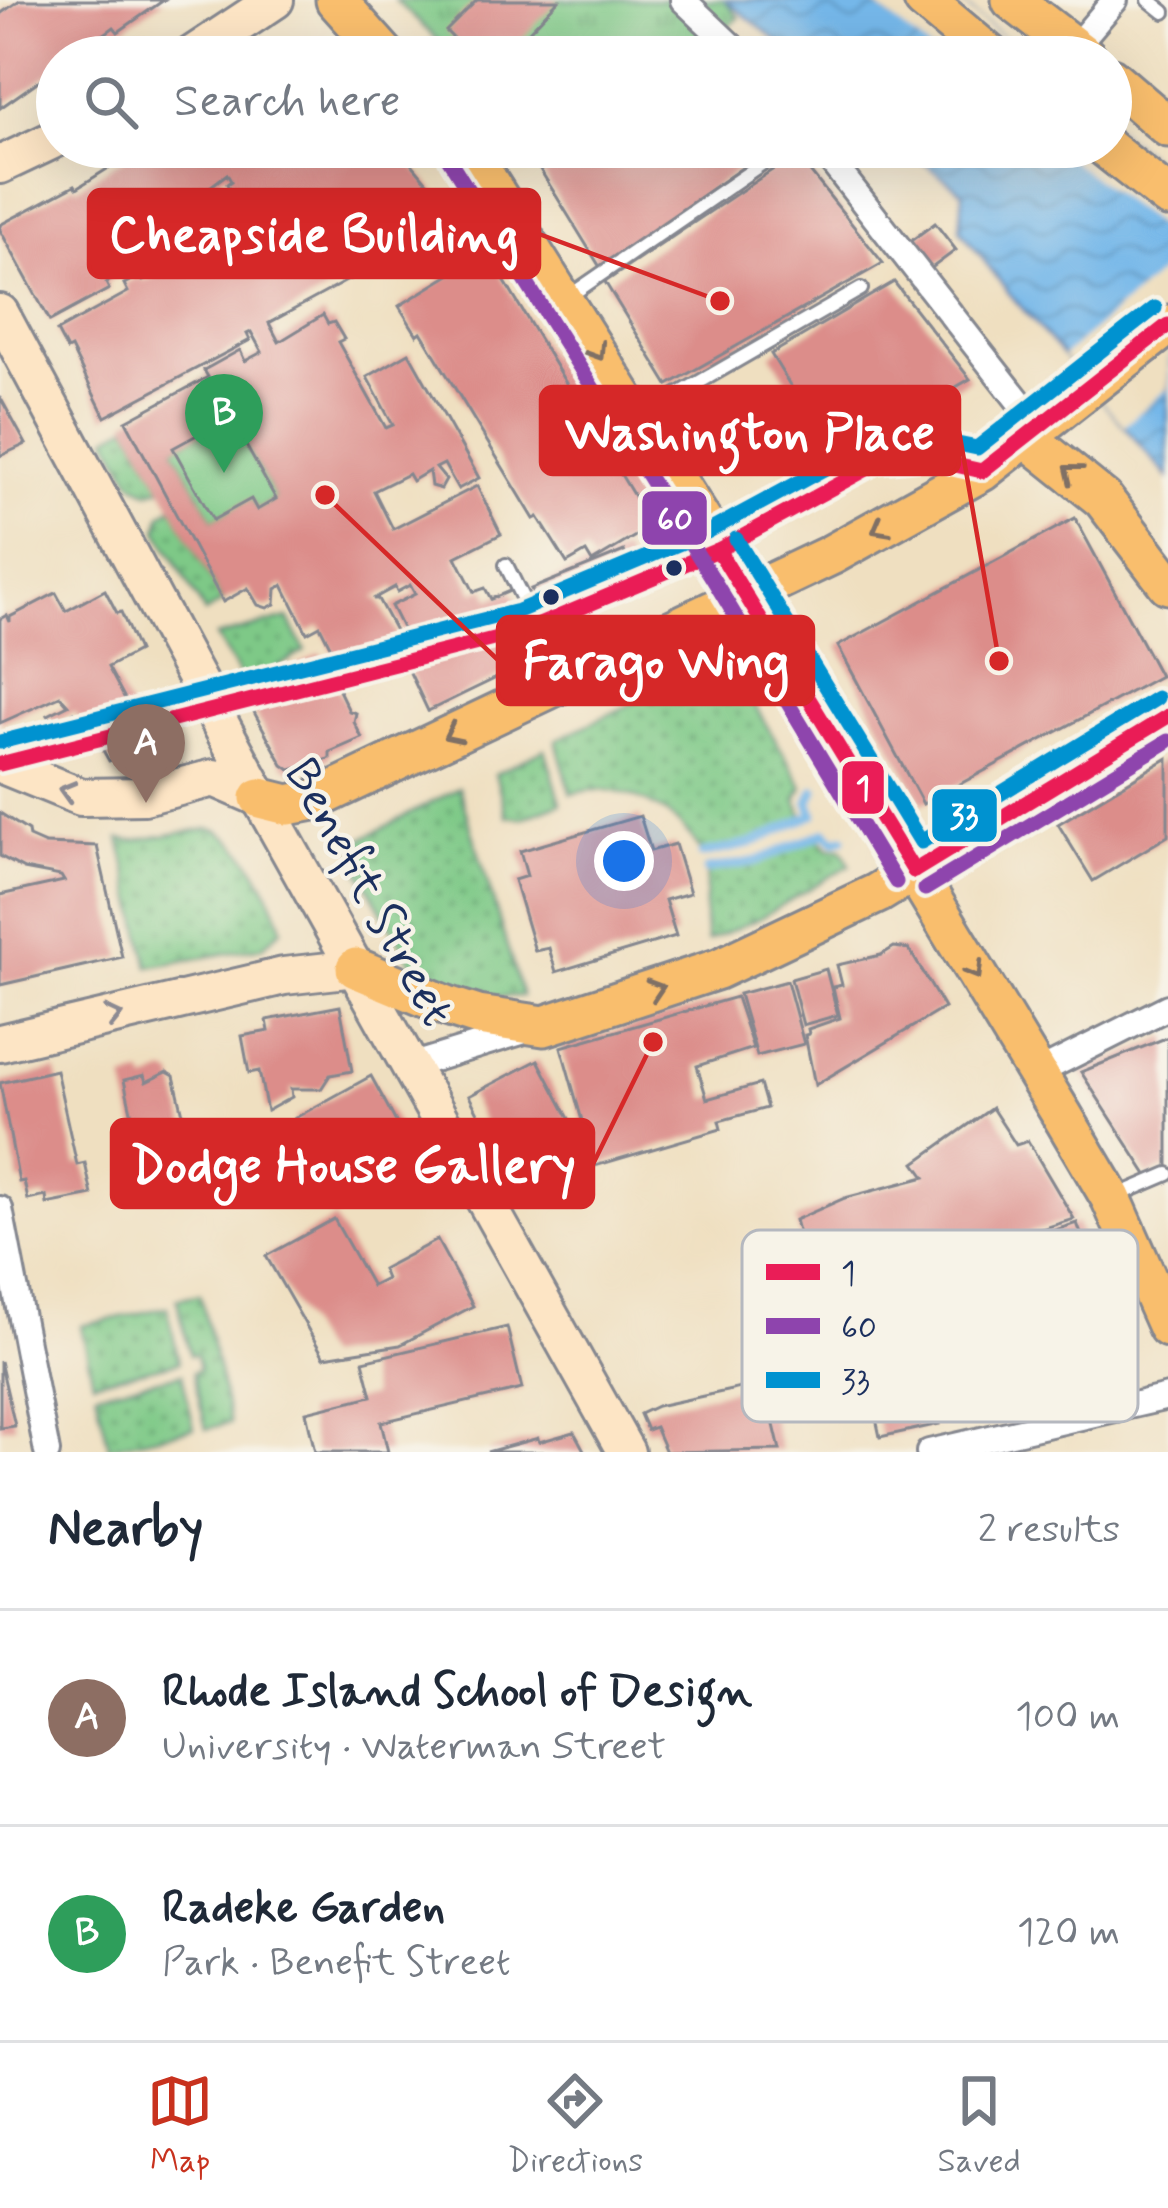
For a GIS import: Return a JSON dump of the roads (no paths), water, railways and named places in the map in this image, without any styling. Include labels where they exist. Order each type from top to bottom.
[{"type":"main road","points":[[336,0],[368,36]]},
{"type":"main road","points":[[924,0],[967,36]]},
{"type":"main road","points":[[1012,0],[1059,36]]},
{"type":"main road","points":[[1132,96],[1168,127]]},
{"type":"main road","points":[[479,168],[746,592],[1128,1230]]},
{"type":"main road","points":[[1131,168],[1168,197]]},
{"type":"main road","points":[[260,798],[288,805],[314,800],[831,555],[982,471],[1026,423],[1090,389],[1168,325]]},
{"type":"main road","points":[[1026,423],[1103,499],[1168,584]]},
{"type":"main road","points":[[356,968],[462,1011],[544,1026],[718,969],[878,893],[1168,716]]},
{"type":"main road","points":[[1138,1251],[1163,1301]]},
{"type":"street","points":[[221,36],[275,0]]},
{"type":"street","points":[[683,0],[721,36]]},
{"type":"street","points":[[1091,36],[1115,0]]},
{"type":"street","points":[[0,165],[36,148]]},
{"type":"street","points":[[836,168],[1026,423]]},
{"type":"street","name":"Benefit Street","points":[[0,313],[260,798],[626,1452]]},
{"type":"street","points":[[0,764],[81,797],[144,796],[214,778],[260,798]]},
{"type":"street","points":[[0,1042],[284,976],[356,968]]},
{"type":"street","points":[[1037,1073],[1168,1007]]},
{"type":"street","points":[[410,1066],[544,1026]]},
{"type":"street","points":[[0,1209],[11,1310],[47,1452]]},
{"type":"street","points":[[1138,1404],[1168,1397]]},
{"type":"street","points":[[929,1452],[1059,1422]]},
{"type":"lane","points":[[1149,0],[1164,12]]},
{"type":"lane","points":[[564,300],[756,168]]},
{"type":"lane","points":[[638,418],[862,289]]},
{"type":"lane","points":[[549,622],[718,550],[876,464],[929,459],[982,471]]},
{"type":"lane","points":[[506,565],[563,680]]},
{"type":"lane","points":[[1112,1198],[1168,1174]]},
{"type":"water","points":[[725,0],[956,0],[1001,36],[771,36]]},
{"type":"water","points":[[1132,142],[1168,171],[1168,477],[960,229],[963,192],[931,168],[1132,168]]},
{"type":"waterway","points":[[702,854],[750,844],[814,814],[809,802],[815,790]]},
{"type":"waterway","points":[[707,870],[758,861],[826,832],[834,841],[843,838]]},
{"type":"place","name":"Cheapside Building","points":[[720,301]]},
{"type":"place","name":"Radeke Garden","points":[[224,473]]},
{"type":"place","name":"Farago Wing","points":[[325,495]]},
{"type":"place","name":"Washington Place","points":[[999,661]]},
{"type":"place","name":"Rhode Island School of Design","points":[[146,803]]},
{"type":"place","name":"Dodge House Gallery","points":[[653,1042]]}]
